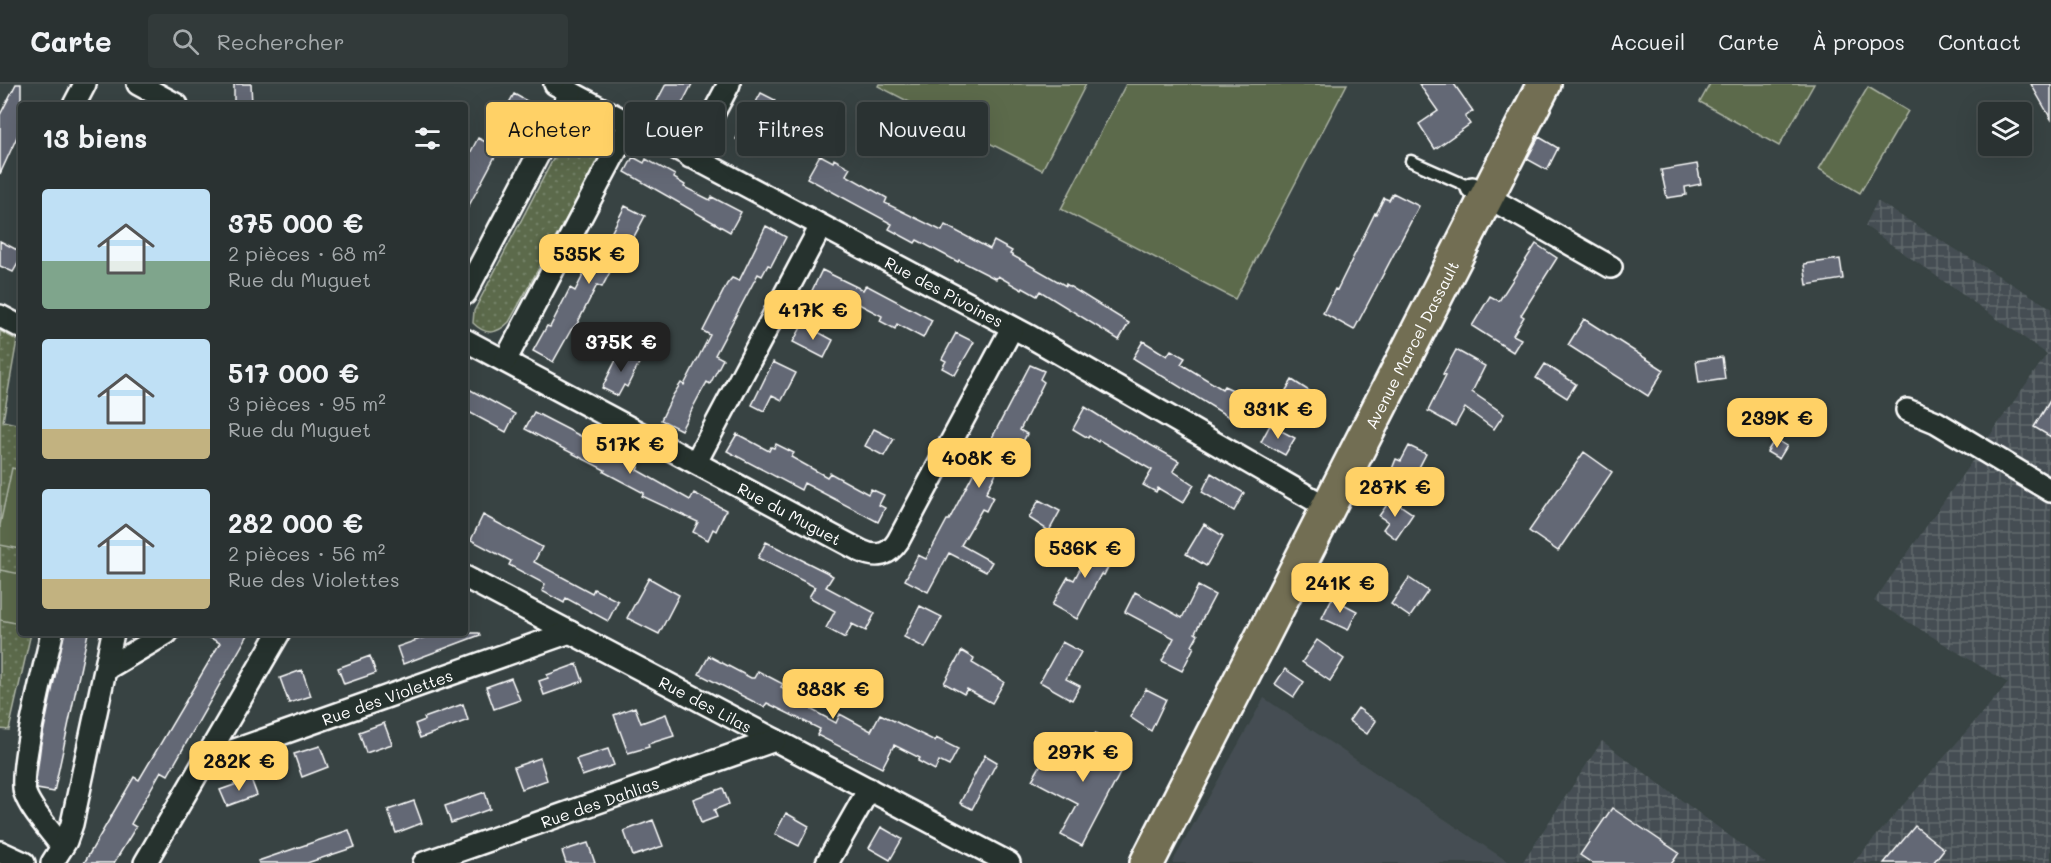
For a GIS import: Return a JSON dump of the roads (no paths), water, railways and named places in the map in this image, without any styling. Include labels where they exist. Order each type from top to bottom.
[{"type":"main road","name":"Avenue Marcel Dassault","points":[[1480,192],[1526,84]]},
{"type":"main road","name":"Avenue Marcel Dassault","points":[[1147,863],[1321,505],[1480,192],[1544,84]]},
{"type":"main road","name":"Avenue Marcel Dassault","points":[[1131,863],[1321,505]]},
{"type":"street","points":[[76,102],[86,84]]},
{"type":"street","points":[[138,84],[171,102]]},
{"type":"street","points":[[690,157],[729,84]]},
{"type":"street","points":[[468,280],[472,262],[563,88]]},
{"type":"street","name":"Rue des Pivoines","points":[[563,88],[625,121]]},
{"type":"street","points":[[505,361],[625,133]]},
{"type":"street","name":"Rue des Pivoines","points":[[690,157],[1012,328],[1321,505]]},
{"type":"street","points":[[1480,192],[1611,267]]},
{"type":"street","points":[[696,462],[821,226]]},
{"type":"street","points":[[0,316],[18,325]]},
{"type":"street","name":"Rue du Muguet","points":[[468,342],[861,551],[874,555],[885,554],[898,541],[1012,328]]},
{"type":"street","points":[[1907,410],[1936,422],[2051,491]]},
{"type":"street","name":"Rue des Lilas","points":[[468,579],[1010,863]]},
{"type":"street","name":"Rue des Violettes","points":[[204,761],[570,632]]},
{"type":"street","points":[[51,636],[29,742],[23,786],[57,855]]},
{"type":"street","points":[[57,855],[72,824],[113,636]]},
{"type":"street","points":[[105,669],[162,636]]},
{"type":"street","points":[[145,863],[277,636]]},
{"type":"street","name":"Rue des Dahlias","points":[[424,863],[775,740]]},
{"type":"street","points":[[827,863],[869,789]]},
{"type":"street","points":[[0,852],[24,863]]},
{"type":"lane","points":[[1411,162],[1480,192]]}]
